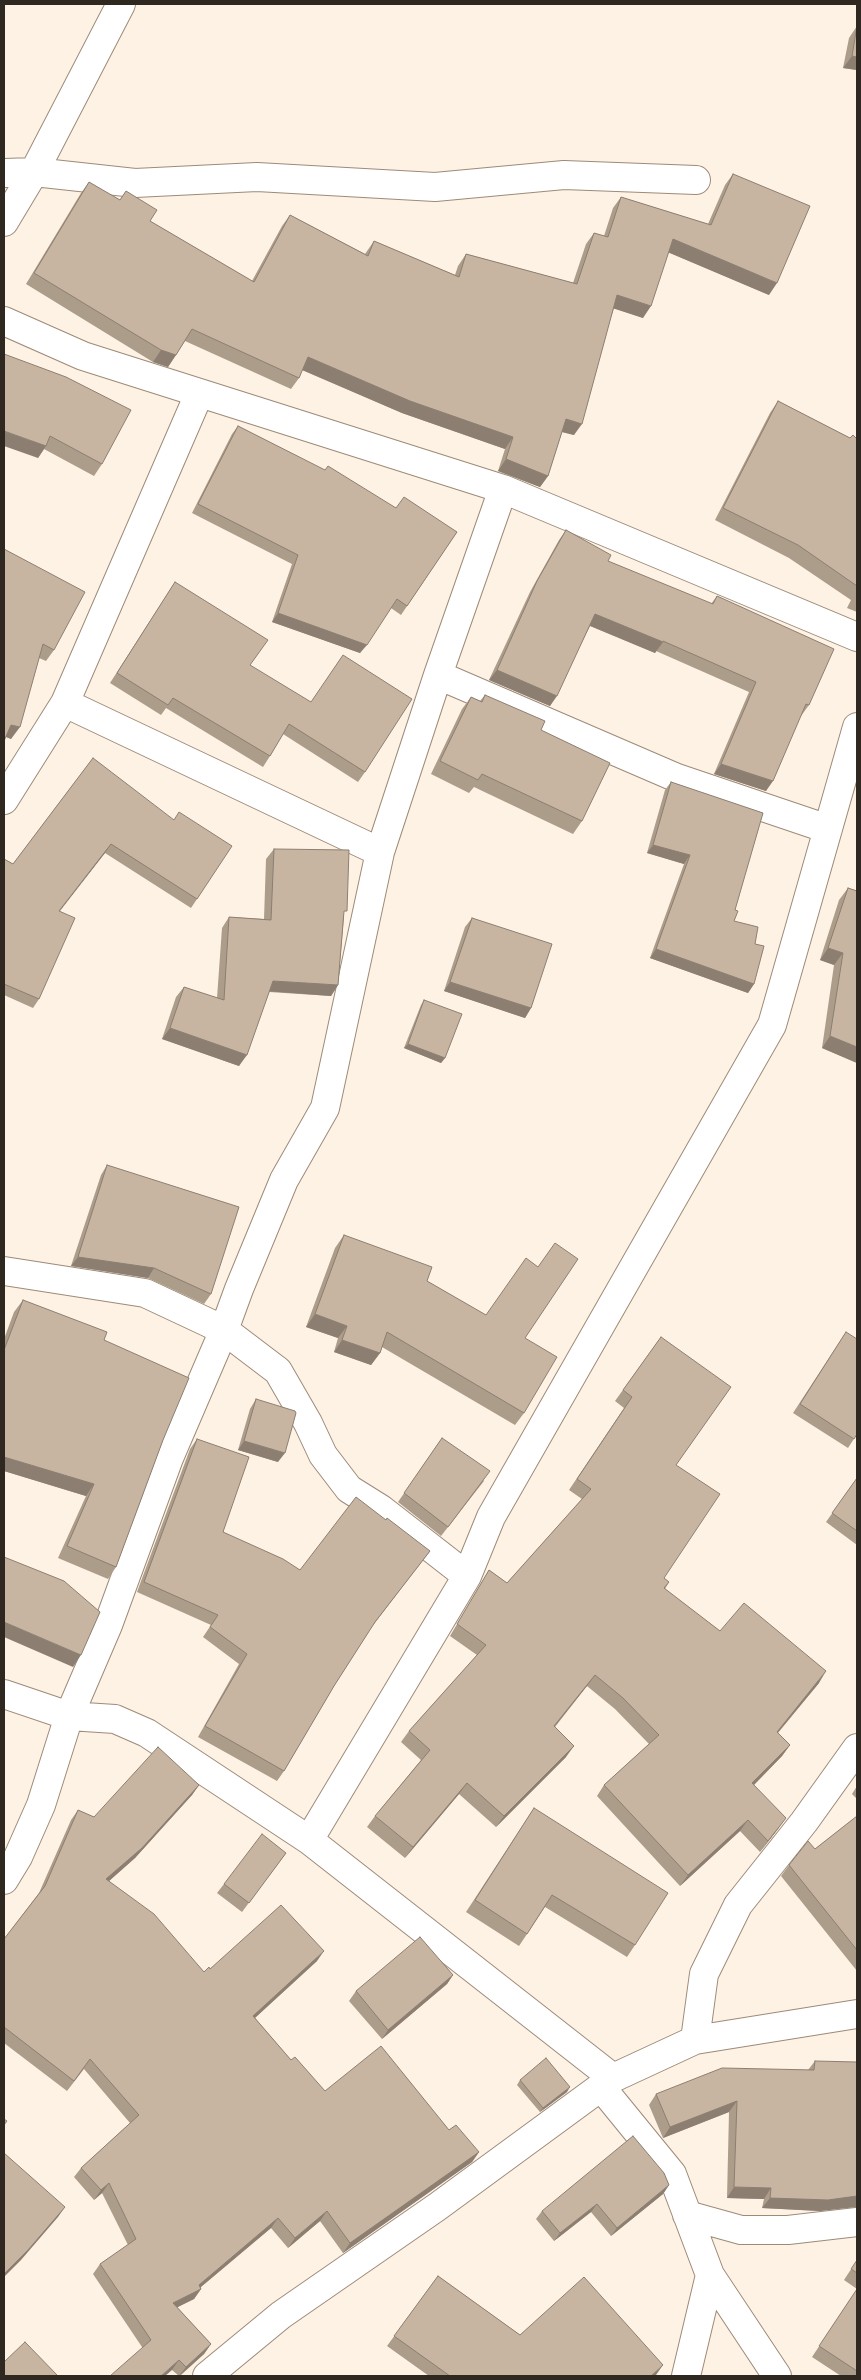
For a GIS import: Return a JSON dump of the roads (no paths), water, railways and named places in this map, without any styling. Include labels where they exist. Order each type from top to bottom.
[{"type":"street","points":[[4,222],[34,172],[122,4]]},
{"type":"street","points":[[4,174],[34,172],[135,183],[257,177],[435,187],[564,175],[696,180]]},
{"type":"street","points":[[4,321],[83,356],[503,489],[857,637]]},
{"type":"street","points":[[4,800],[66,703],[199,394]]},
{"type":"street","points":[[4,1880],[18,1856],[40,1805],[69,1716],[108,1625],[169,1458],[224,1330],[284,1180],[325,1108],[380,852],[438,675],[503,489]]},
{"type":"street","points":[[438,675],[677,778],[828,829]]},
{"type":"street","points":[[66,703],[380,852]]},
{"type":"street","points":[[309,1840],[467,1576],[491,1517],[772,1025],[856,735]]},
{"type":"street","points":[[4,1271],[145,1293],[224,1330],[278,1371],[308,1423],[323,1455],[349,1489],[381,1509],[467,1576]]},
{"type":"street","points":[[4,1694],[69,1716],[116,1719],[147,1733],[309,1840],[607,2082],[672,2174],[710,2274],[777,2376]]},
{"type":"street","points":[[695,2040],[704,1974],[738,1905],[804,1822],[857,1748]]},
{"type":"street","points":[[207,2376],[281,2316],[436,2207],[607,2082],[695,2040],[857,2014]]},
{"type":"street","points":[[687,2215],[741,2230],[788,2230],[857,2222]]},
{"type":"street","points":[[686,2376],[710,2274]]}]
